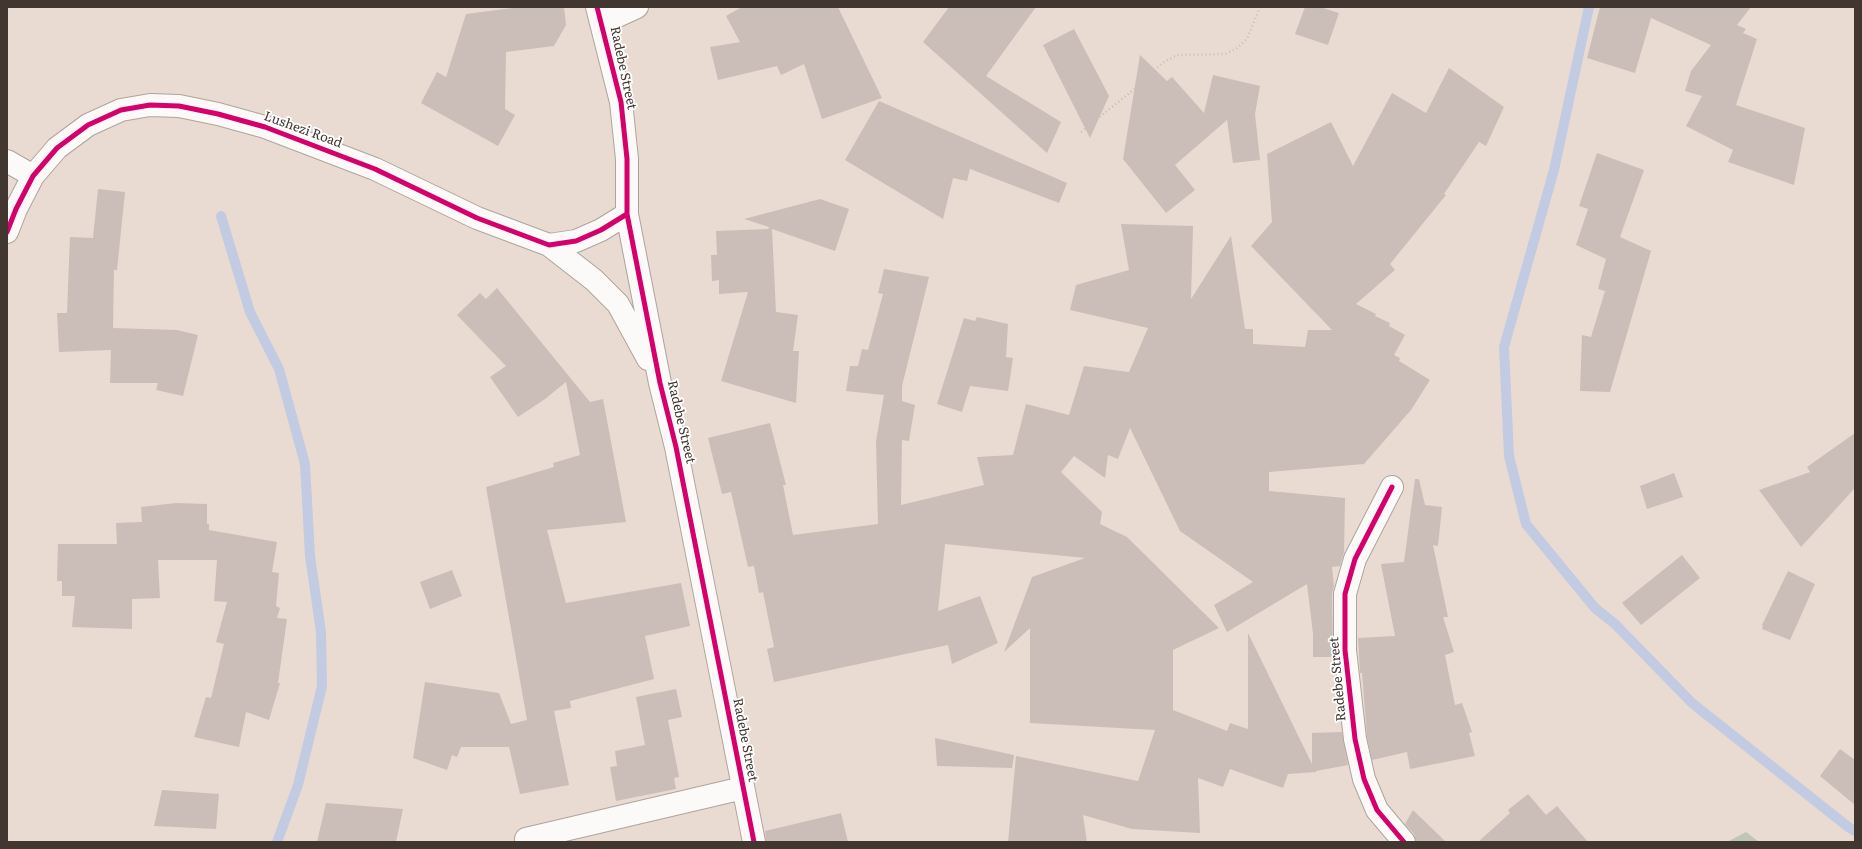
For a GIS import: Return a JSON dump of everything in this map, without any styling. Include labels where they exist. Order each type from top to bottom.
[{"type":"street","points":[[599,15],[636,7]]},
{"type":"street","name":"Radebe Street","points":[[599,15],[621,102],[627,159],[627,214],[660,383],[678,455],[754,842]]},
{"type":"street","name":"Lushezi Road","points":[[7,232],[33,176],[57,148],[88,125],[121,110],[150,105],[179,106],[218,114],[259,125],[375,169],[477,218],[549,246],[594,280],[618,304],[660,383]]},
{"type":"street","points":[[7,161],[33,176]]},
{"type":"street","points":[[549,246],[576,241],[601,230],[627,214]]},
{"type":"street","name":"Radebe Street","points":[[1392,486],[1355,559],[1345,594],[1345,650],[1355,739],[1364,779],[1377,810],[1404,842]]},
{"type":"street","points":[[526,839],[744,788]]},
{"type":"path","points":[[1081,132],[1137,87],[1162,63],[1177,55],[1225,54],[1236,49],[1247,39],[1260,7]]},
{"type":"green space","points":[[1746,832],[1759,842],[1727,842]]},
{"type":"building","points":[[520,7],[564,7],[566,25],[554,46],[506,52],[505,109],[515,115],[498,146],[421,103],[437,72],[446,77],[466,14]]},
{"type":"building","points":[[742,7],[838,7],[882,98],[822,119],[804,64],[781,75],[777,66],[718,80],[710,47],[740,42],[726,16]]},
{"type":"building","points":[[949,7],[1036,7],[986,76],[1061,122],[1047,153],[923,42]]},
{"type":"building","points":[[1305,7],[1320,7],[1339,13],[1328,45],[1295,34]]},
{"type":"building","points":[[1600,7],[1751,7],[1737,25],[1746,29],[1743,33],[1757,39],[1736,105],[1805,128],[1794,185],[1728,162],[1733,150],[1686,126],[1702,96],[1685,91],[1691,71],[1711,45],[1651,18],[1635,73],[1587,58]]},
{"type":"building","points":[[1074,29],[1109,96],[1090,138],[1043,45]]},
{"type":"building","points":[[1140,55],[1167,81],[1172,77],[1204,113],[1213,75],[1260,86],[1255,114],[1260,160],[1233,163],[1227,120],[1175,165],[1195,190],[1166,213],[1123,159]]},
{"type":"building","points":[[1449,68],[1504,107],[1486,146],[1479,142],[1444,194],[1446,195],[1390,264],[1395,270],[1356,304],[1376,314],[1375,316],[1390,323],[1389,326],[1405,335],[1394,355],[1400,358],[1399,361],[1430,380],[1411,410],[1364,464],[1269,472],[1269,491],[1345,498],[1344,552],[1340,566],[1332,567],[1334,586],[1332,594],[1333,657],[1313,657],[1313,634],[1307,584],[1227,632],[1214,605],[1253,582],[1180,531],[1130,428],[1118,459],[1108,455],[1105,478],[1074,456],[1061,472],[1102,512],[1100,524],[1127,537],[1219,628],[1173,650],[1173,710],[1227,731],[1230,723],[1248,729],[1248,633],[1312,764],[1312,733],[1342,732],[1348,765],[1316,772],[1288,774],[1283,788],[1230,769],[1223,787],[1198,778],[1200,833],[1132,829],[1083,815],[1087,842],[1008,842],[1016,756],[1138,781],[1155,730],[1030,723],[1030,628],[1004,652],[1032,577],[1085,558],[945,544],[938,611],[980,596],[998,643],[952,664],[948,645],[774,682],[767,649],[774,647],[763,592],[759,593],[754,566],[748,567],[731,492],[722,494],[708,438],[770,423],[786,485],[783,485],[793,535],[878,524],[876,441],[884,395],[846,391],[850,366],[858,366],[862,349],[868,350],[883,294],[878,293],[884,269],[929,277],[902,386],[902,401],[915,405],[909,441],[902,440],[901,505],[984,485],[977,457],[1013,455],[1026,404],[1069,415],[1084,366],[1129,372],[1148,328],[1070,310],[1076,285],[1129,270],[1121,224],[1193,226],[1191,299],[1231,236],[1245,329],[1253,329],[1253,344],[1305,347],[1308,330],[1332,330],[1251,246],[1272,222],[1267,154],[1331,122],[1353,166],[1392,93],[1426,113]]},
{"type":"building","points":[[879,101],[1067,183],[1059,203],[970,169],[967,181],[953,178],[943,219],[845,160]]},
{"type":"building","points":[[1597,153],[1644,170],[1620,237],[1651,251],[1610,392],[1580,391],[1582,335],[1591,337],[1605,291],[1598,289],[1606,259],[1576,245],[1588,209],[1579,206]]},
{"type":"building","points":[[98,189],[125,192],[117,270],[114,270],[113,328],[177,330],[198,335],[183,396],[156,390],[158,383],[110,383],[111,350],[59,352],[57,313],[67,313],[70,237],[93,238]]},
{"type":"building","points":[[820,199],[849,209],[835,251],[772,229],[776,312],[798,315],[793,351],[799,351],[796,403],[721,381],[748,292],[719,294],[719,280],[712,281],[711,255],[717,255],[716,231],[768,229],[769,227],[744,219]]},
{"type":"building","points":[[497,288],[590,402],[603,399],[626,522],[547,530],[566,603],[681,583],[690,626],[645,636],[654,679],[570,701],[571,708],[554,711],[569,785],[520,794],[509,747],[461,747],[457,757],[452,755],[447,770],[413,758],[425,682],[499,693],[511,724],[527,720],[486,487],[554,467],[553,463],[580,455],[566,382],[545,399],[518,417],[490,377],[506,366],[457,315],[480,293],[486,299]]},
{"type":"building","points":[[977,317],[1008,324],[1006,357],[1013,358],[1008,391],[970,386],[962,412],[937,404],[964,318],[975,321]]},
{"type":"building","points":[[1855,433],[1855,488],[1801,547],[1759,490],[1810,472],[1807,467]]},
{"type":"building","points":[[1674,473],[1683,497],[1647,509],[1640,486]]},
{"type":"building","points":[[1415,479],[1419,479],[1425,505],[1442,507],[1438,546],[1433,545],[1448,617],[1443,617],[1454,652],[1445,655],[1455,705],[1462,703],[1472,732],[1469,733],[1475,756],[1410,769],[1407,752],[1372,760],[1367,737],[1358,638],[1395,636],[1381,564],[1404,562]]},
{"type":"building","points":[[176,503],[207,504],[207,524],[209,524],[209,530],[277,542],[272,572],[279,573],[276,606],[280,608],[277,618],[287,619],[278,683],[280,683],[269,720],[246,712],[239,747],[194,737],[206,697],[211,698],[224,644],[216,642],[227,602],[214,601],[217,560],[158,560],[160,598],[132,599],[132,629],[72,627],[75,596],[62,596],[62,581],[57,581],[58,544],[117,544],[116,523],[142,522],[141,507]]},
{"type":"building","points":[[1682,555],[1700,578],[1641,625],[1622,603]]},
{"type":"building","points":[[452,570],[462,596],[430,609],[420,582]]},
{"type":"building","points":[[1788,571],[1815,584],[1790,640],[1762,629],[1762,625]]},
{"type":"building","points":[[676,689],[682,717],[668,720],[679,777],[674,778],[676,789],[616,801],[610,767],[617,766],[615,751],[645,745],[636,697]]},
{"type":"building","points":[[935,738],[1014,755],[1012,768],[937,766]]},
{"type":"building","points":[[1840,749],[1855,760],[1855,805],[1820,776]]},
{"type":"building","points":[[162,790],[219,794],[216,829],[154,826]]},
{"type":"building","points":[[1528,794],[1546,815],[1557,806],[1588,842],[1478,842],[1510,813],[1508,810]]},
{"type":"building","points":[[326,803],[403,809],[396,842],[317,842]]},
{"type":"building","points":[[1413,810],[1446,842],[1416,842],[1414,834],[1405,824]]},
{"type":"building","points":[[841,813],[848,842],[766,842],[765,831]]},
{"type":"waterway","points":[[1589,7],[1554,170],[1504,347],[1509,456],[1526,524],[1595,608],[1615,624],[1692,703],[1855,831]]},
{"type":"waterway","points":[[221,216],[250,312],[279,369],[305,464],[310,556],[321,632],[322,686],[298,785],[277,842]]},
{"type":"cycle path","points":[[597,7],[621,102],[627,159],[627,214],[660,383],[676,447],[754,842]]},
{"type":"cycle path","points":[[7,232],[16,209],[33,176],[57,148],[88,125],[121,110],[150,105],[179,106],[218,114],[265,127],[375,169],[477,218],[549,245],[576,241],[601,230],[627,214]]},
{"type":"cycle path","points":[[1392,487],[1355,559],[1345,594],[1345,650],[1355,739],[1364,779],[1377,810],[1404,842]]}]
